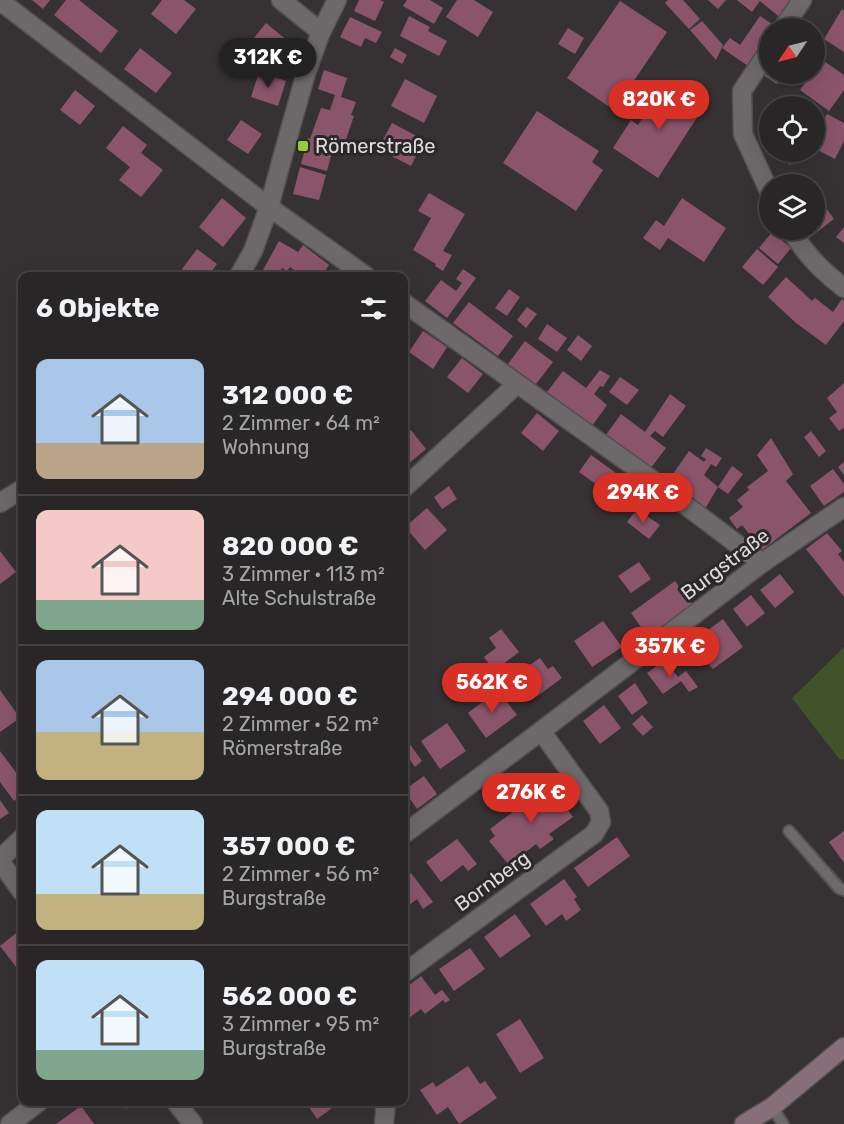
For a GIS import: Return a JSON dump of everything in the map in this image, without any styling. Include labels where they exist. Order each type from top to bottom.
[{"type":"main road","points":[[744,1124],[772,1107],[844,1047]]},
{"type":"street","points":[[281,0],[321,32]]},
{"type":"street","points":[[241,272],[253,251],[270,207],[306,73],[321,32],[337,0]]},
{"type":"street","points":[[790,18],[802,0]]},
{"type":"street","points":[[0,1],[270,207],[360,272]]},
{"type":"street","points":[[759,66],[742,91],[743,134],[761,174]]},
{"type":"street","points":[[797,240],[824,272],[844,288]]},
{"type":"street","points":[[408,306],[643,473],[762,563]]},
{"type":"street","points":[[408,484],[517,384]]},
{"type":"street","points":[[0,503],[18,492]]},
{"type":"street","name":"Burgstraße","points":[[408,831],[762,563],[844,507]]},
{"type":"street","name":"Bornberg","points":[[408,970],[594,834],[601,822],[599,811],[541,731]]},
{"type":"street","points":[[18,842],[0,860],[18,886]]},
{"type":"street","points":[[10,1124],[33,1106]]},
{"type":"street","points":[[179,1106],[192,1124]]},
{"type":"street","points":[[384,1124],[386,1106]]},
{"type":"lane","points":[[789,831],[839,888],[844,890]]},
{"type":"lane","points":[[772,1107],[783,1124]]},
{"type":"green space","points":[[844,647],[844,759],[840,760],[792,698]]},
{"type":"building","points":[[32,0],[50,0],[43,9]]},
{"type":"building","points":[[66,0],[79,0],[118,31],[101,53],[54,15]]},
{"type":"building","points":[[162,0],[184,0],[196,9],[176,34],[151,14]]},
{"type":"building","points":[[359,0],[384,2],[375,21],[354,11]]},
{"type":"building","points":[[407,0],[430,0],[443,8],[434,24],[403,6]]},
{"type":"building","points":[[457,0],[474,0],[493,12],[478,37],[446,17]]},
{"type":"building","points":[[668,0],[683,0],[700,19],[689,29],[665,3]]},
{"type":"building","points":[[708,0],[726,0],[718,9]]},
{"type":"building","points":[[737,0],[796,0],[783,18],[760,1],[752,12]]},
{"type":"building","points":[[620,1],[667,32],[614,110],[567,78]]},
{"type":"building","points":[[842,9],[844,11],[844,52],[825,40]]},
{"type":"building","points":[[409,16],[430,27],[428,31],[447,41],[439,56],[400,36]]},
{"type":"building","points":[[760,16],[763,18],[759,18],[759,57],[751,68],[722,48],[730,38],[740,45]]},
{"type":"building","points":[[350,17],[382,32],[376,43],[365,38],[361,47],[340,37]]},
{"type":"building","points":[[702,21],[723,45],[716,60],[690,30]]},
{"type":"building","points":[[266,23],[288,41],[272,60],[250,43]]},
{"type":"building","points":[[568,28],[584,38],[575,54],[558,44]]},
{"type":"building","points":[[140,48],[172,73],[156,93],[124,69]]},
{"type":"building","points":[[395,48],[407,55],[402,64],[390,57]]},
{"type":"building","points":[[825,62],[844,75],[844,90],[829,111],[825,108],[825,96],[808,96],[800,90],[804,84],[825,84]]},
{"type":"building","points":[[324,70],[347,78],[341,97],[356,102],[351,115],[354,116],[343,148],[334,145],[327,171],[301,164],[308,138],[310,139],[321,108],[330,110],[335,95],[318,89]]},
{"type":"building","points":[[259,72],[286,81],[278,106],[251,97]]},
{"type":"building","points":[[405,79],[437,96],[424,123],[391,106]]},
{"type":"building","points":[[664,83],[703,108],[658,178],[613,148],[631,120],[638,125]]},
{"type":"building","points":[[75,90],[95,106],[80,125],[60,110]]},
{"type":"building","points":[[537,111],[599,151],[592,162],[603,170],[576,211],[503,163]]},
{"type":"building","points":[[827,114],[844,123],[844,141],[835,159],[825,154],[825,118]]},
{"type":"building","points":[[241,120],[262,134],[248,154],[227,140]]},
{"type":"building","points":[[392,123],[424,140],[411,166],[378,149]]},
{"type":"building","points":[[123,126],[147,145],[141,153],[163,170],[141,197],[119,180],[130,167],[106,148]]},
{"type":"building","points":[[300,167],[326,175],[319,200],[293,194]]},
{"type":"building","points":[[429,193],[465,214],[443,251],[452,255],[443,271],[413,250],[431,218],[418,211]]},
{"type":"building","points":[[222,198],[246,218],[223,247],[199,227]]},
{"type":"building","points":[[682,198],[726,228],[704,262],[668,238],[660,250],[643,238],[656,220],[664,226]]},
{"type":"building","points":[[825,206],[834,219],[825,226]]},
{"type":"building","points":[[844,227],[844,243],[836,237]]},
{"type":"building","points":[[766,240],[782,240],[791,248],[778,264],[759,248]]},
{"type":"building","points":[[279,241],[298,252],[303,245],[329,265],[325,272],[297,272],[290,267],[287,271],[282,268],[280,272],[263,270]]},
{"type":"building","points":[[197,249],[217,264],[211,272],[186,272],[182,269]]},
{"type":"building","points":[[757,249],[778,267],[763,285],[742,267]]},
{"type":"building","points":[[463,269],[476,278],[447,318],[425,301],[441,280],[456,291],[462,283],[456,279]]},
{"type":"building","points":[[786,277],[812,301],[815,298],[833,312],[842,299],[844,301],[844,321],[826,345],[796,323],[768,297]]},
{"type":"building","points":[[509,289],[520,297],[507,316],[495,308]]},
{"type":"building","points":[[469,302],[513,336],[498,356],[453,323]]},
{"type":"building","points":[[527,307],[537,314],[526,328],[517,320]]},
{"type":"building","points":[[547,324],[567,338],[557,352],[538,339]]},
{"type":"building","points":[[423,331],[447,347],[433,369],[409,352]]},
{"type":"building","points":[[578,335],[592,346],[581,361],[567,350]]},
{"type":"building","points":[[525,341],[553,362],[536,384],[508,364]]},
{"type":"building","points":[[462,358],[483,374],[468,393],[447,377]]},
{"type":"building","points":[[600,370],[610,376],[603,387],[600,386],[594,394],[607,405],[592,426],[547,392],[563,371],[586,388]]},
{"type":"building","points":[[620,377],[639,390],[627,405],[609,392]]},
{"type":"building","points":[[844,383],[844,428],[839,431],[829,418],[837,412],[827,398]]},
{"type":"building","points":[[670,394],[686,406],[663,437],[655,431],[650,436],[666,448],[650,469],[606,435],[621,414],[645,432]]},
{"type":"building","points":[[537,413],[559,431],[543,451],[521,433]]},
{"type":"building","points":[[411,430],[426,449],[408,464],[408,433]]},
{"type":"building","points":[[811,431],[826,451],[819,457],[804,437]]},
{"type":"building","points":[[771,438],[793,474],[786,481],[811,513],[762,550],[742,525],[737,529],[729,518],[743,507],[737,500],[749,490],[747,487],[768,471],[757,455]]},
{"type":"building","points":[[706,448],[722,458],[716,467],[711,464],[704,475],[718,487],[705,509],[668,481],[689,451],[704,462],[706,459],[701,456]]},
{"type":"building","points":[[591,455],[634,486],[622,503],[579,472]]},
{"type":"building","points":[[844,462],[844,475],[838,467]]},
{"type":"building","points":[[732,466],[743,474],[728,494],[718,487]]},
{"type":"building","points":[[833,469],[844,484],[844,492],[824,506],[810,486]]},
{"type":"building","points":[[449,486],[457,499],[442,509],[434,497]]},
{"type":"building","points":[[427,508],[447,530],[425,550],[408,530],[408,524]]},
{"type":"building","points":[[637,509],[660,525],[649,539],[627,522]]},
{"type":"building","points":[[827,533],[842,551],[838,554],[844,562],[844,597],[806,549]]},
{"type":"building","points":[[0,551],[16,572],[0,584]]},
{"type":"building","points":[[639,562],[651,579],[631,593],[618,576]]},
{"type":"building","points":[[780,574],[794,592],[775,608],[760,590]]},
{"type":"building","points":[[675,581],[693,605],[648,637],[631,613]]},
{"type":"building","points":[[751,595],[765,613],[747,627],[733,609]]},
{"type":"building","points":[[723,619],[743,647],[713,669],[706,661],[699,666],[685,647]]},
{"type":"building","points":[[603,621],[622,647],[592,667],[574,641]]},
{"type":"building","points":[[501,629],[519,652],[494,671],[484,657],[496,648],[489,638]]},
{"type":"building","points":[[540,658],[548,669],[553,666],[562,678],[536,697],[518,673]]},
{"type":"building","points":[[665,660],[678,677],[686,671],[698,687],[689,692],[681,681],[663,694],[647,673]]},
{"type":"building","points":[[635,683],[648,703],[632,715],[618,696]]},
{"type":"building","points":[[0,690],[18,715],[18,719],[0,732]]},
{"type":"building","points":[[498,690],[517,715],[486,738],[468,713]]},
{"type":"building","points":[[604,705],[621,728],[600,744],[583,721]]},
{"type":"building","points":[[642,715],[653,727],[643,736],[632,724]]},
{"type":"building","points":[[447,723],[466,751],[440,769],[421,741]]},
{"type":"building","points":[[408,744],[422,761],[415,767],[408,757]]},
{"type":"building","points":[[0,751],[18,775],[18,798],[14,801],[0,782]]},
{"type":"building","points":[[424,776],[437,794],[417,809],[408,796],[408,787]]},
{"type":"building","points":[[549,785],[554,792],[560,787],[574,806],[568,810],[573,817],[549,834],[554,839],[540,849],[536,844],[509,865],[489,841],[495,836],[490,829]]},
{"type":"building","points":[[0,800],[9,813],[0,819]]},
{"type":"building","points":[[844,831],[844,863],[829,842]]},
{"type":"building","points":[[617,837],[630,856],[588,887],[574,868]]},
{"type":"building","points":[[457,839],[477,864],[468,871],[463,865],[441,882],[426,862]]},
{"type":"building","points":[[411,873],[433,902],[423,909],[417,899],[408,906],[408,875]]},
{"type":"building","points":[[564,879],[577,897],[574,899],[581,910],[566,921],[562,914],[546,926],[530,904]]},
{"type":"building","points":[[515,914],[531,936],[500,958],[484,937]]},
{"type":"building","points":[[18,932],[18,967],[17,968],[0,946]]},
{"type":"building","points":[[470,948],[485,969],[454,991],[439,969]]},
{"type":"building","points":[[421,976],[435,995],[442,990],[450,1000],[445,1003],[443,1000],[425,1014],[421,1009],[408,1019],[408,986]]},
{"type":"building","points":[[520,1019],[544,1058],[520,1073],[496,1034]]},
{"type":"building","points":[[468,1066],[480,1084],[485,1081],[497,1098],[459,1124],[448,1107],[437,1115],[420,1090],[433,1082],[436,1087]]},
{"type":"building","points":[[81,1106],[94,1124],[56,1124]]},
{"type":"building","points":[[308,1106],[335,1106],[317,1119]]},
{"type":"place","name":"Römerstraße","points":[[303,146]]}]
